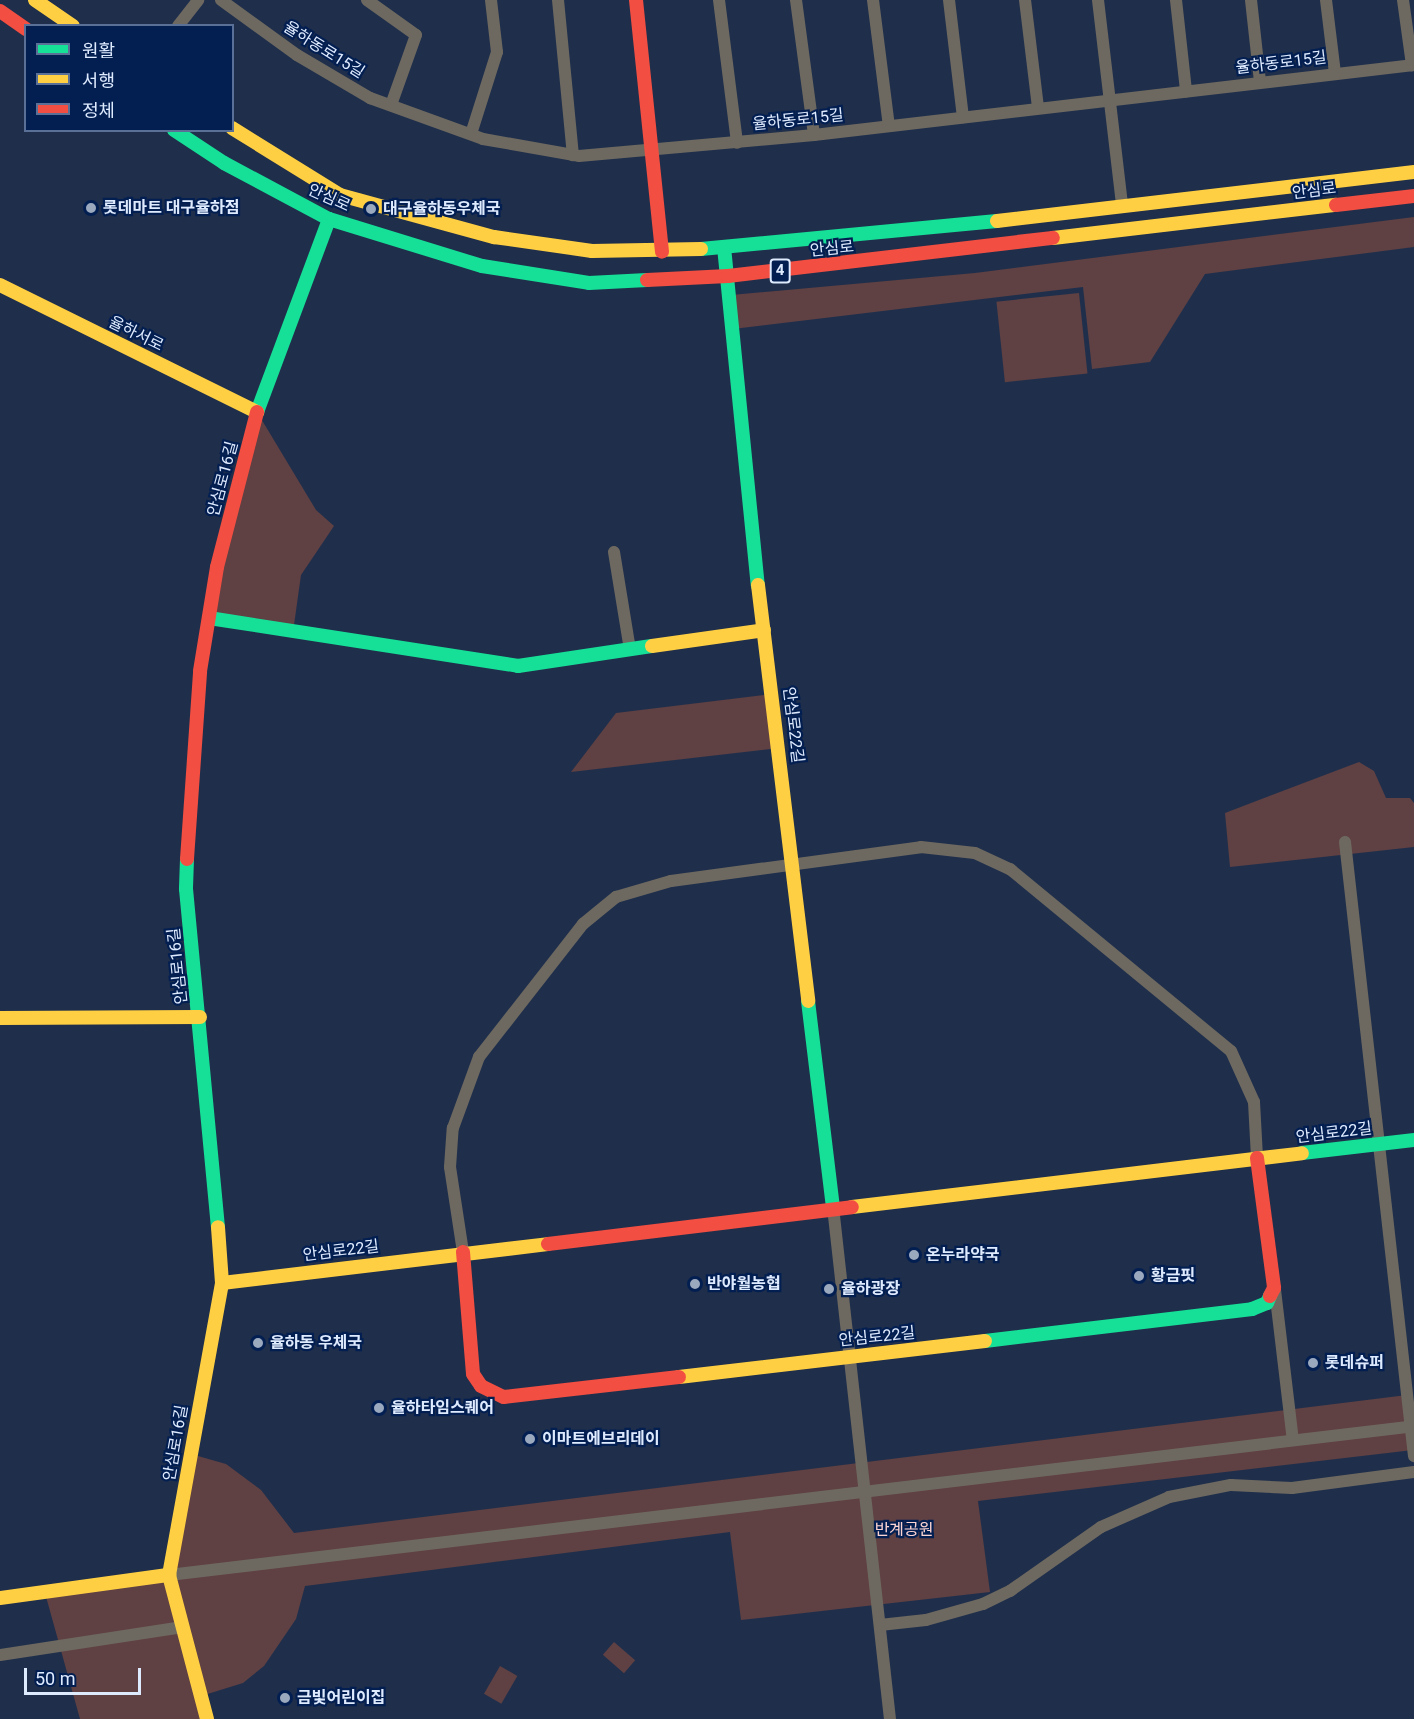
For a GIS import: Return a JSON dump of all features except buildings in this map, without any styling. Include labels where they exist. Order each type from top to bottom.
[{"type":"main road","points":[[35,0],[70,24]]},
{"type":"main road","points":[[636,0],[662,252]]},
{"type":"main road","points":[[0,11],[24,28]]},
{"type":"main road","name":"안심로","points":[[234,129],[339,195],[416,218],[494,237],[581,250],[662,252],[882,234],[1414,172]]},
{"type":"main road","name":"안심로","points":[[177,132],[224,163],[329,219],[482,266],[589,283],[728,276],[1414,196]]},
{"type":"main road","name":"안심로16길","points":[[207,1719],[169,1575],[222,1283],[213,1141],[186,889],[191,771],[208,618],[217,567],[257,412],[329,219]]},
{"type":"main road","name":"안심로22길","points":[[724,247],[744,468],[833,1207]]},
{"type":"main road","name":"율하서로","points":[[0,285],[257,412]]},
{"type":"main road","points":[[208,618],[518,666],[764,630]]},
{"type":"main road","points":[[0,1018],[200,1017]]},
{"type":"main road","name":"안심로22길","points":[[222,1283],[833,1207],[1414,1140]]},
{"type":"main road","points":[[1257,1158],[1274,1288]]},
{"type":"main road","name":"안심로22길","points":[[463,1252],[473,1374],[481,1386],[504,1397],[1252,1310],[1267,1303],[1274,1288]]},
{"type":"main road","points":[[0,1598],[169,1575]]},
{"type":"street","points":[[180,24],[198,0]]},
{"type":"street","name":"율하동로15길","points":[[221,0],[297,55],[370,98],[471,134],[573,155],[652,152],[814,135],[1413,65]]},
{"type":"street","points":[[367,0],[416,35],[390,105]]},
{"type":"street","points":[[471,134],[497,52],[490,0]]},
{"type":"street","points":[[558,0],[573,155]]},
{"type":"street","points":[[719,0],[737,143]]},
{"type":"street","points":[[796,0],[814,135]]},
{"type":"street","points":[[873,0],[889,126]]},
{"type":"street","points":[[949,0],[963,117]]},
{"type":"street","points":[[1025,0],[1038,108]]},
{"type":"street","points":[[1098,0],[1122,205]]},
{"type":"street","points":[[1176,0],[1186,91]]},
{"type":"street","points":[[1251,0],[1260,82]]},
{"type":"street","points":[[1326,0],[1335,73]]},
{"type":"street","points":[[1403,0],[1413,65]]},
{"type":"street","points":[[614,552],[630,650]]},
{"type":"street","points":[[1345,842],[1414,1456]]},
{"type":"street","points":[[463,1252],[450,1167],[453,1128],[479,1057],[583,924],[616,897],[671,881],[921,847],[975,853],[1010,869],[1231,1051],[1254,1102],[1257,1158]]},
{"type":"street","points":[[833,1207],[890,1719]]},
{"type":"street","points":[[1274,1288],[1293,1440]]},
{"type":"street","points":[[169,1575],[865,1489],[1414,1426]]},
{"type":"street","points":[[880,1625],[926,1620],[983,1604],[1010,1592],[1101,1527],[1168,1497],[1231,1485],[1292,1488],[1414,1472]]},
{"type":"street","points":[[0,1655],[183,1627]]},
{"type":"green space","points":[[1414,217],[1414,247],[1205,274],[1150,362],[1092,369],[1083,287],[733,329],[731,295],[975,273]]},
{"type":"green space","points":[[1079,293],[1087,374],[1005,382],[996,302]]},
{"type":"green space","points":[[257,412],[316,510],[334,526],[301,575],[293,632],[209,618]]},
{"type":"green space","points":[[772,694],[779,748],[571,772],[616,713]]},
{"type":"green space","points":[[1359,762],[1374,771],[1386,798],[1410,798],[1414,803],[1414,847],[1230,867],[1225,813]]},
{"type":"green space","name":"반계공원","points":[[1407,1395],[1413,1450],[978,1501],[990,1592],[741,1620],[730,1532],[305,1586],[296,1619],[264,1666],[243,1683],[201,1696],[207,1719],[80,1719],[45,1593],[169,1575],[191,1454],[226,1464],[261,1490],[294,1533]]},
{"type":"green space","points":[[614,1642],[635,1660],[624,1673],[603,1655]]},
{"type":"green space","points":[[500,1666],[517,1676],[501,1704],[484,1694]]},
{"type":"traffic: fast","points":[[177,132],[224,163],[329,219],[482,266],[589,283],[647,280]]},
{"type":"traffic: fast","points":[[257,412],[329,219]]},
{"type":"traffic: fast","points":[[701,249],[997,221]]},
{"type":"traffic: fast","points":[[724,247],[758,585]]},
{"type":"traffic: fast","points":[[209,618],[518,666],[652,646]]},
{"type":"traffic: fast","points":[[187,859],[186,889],[218,1227]]},
{"type":"traffic: fast","points":[[808,1001],[833,1207]]},
{"type":"traffic: fast","points":[[1302,1153],[1414,1140]]},
{"type":"traffic: fast","points":[[985,1341],[1252,1309],[1267,1303],[1270,1296]]},
{"type":"traffic: slow","points":[[35,0],[70,24]]},
{"type":"traffic: slow","points":[[234,129],[340,195],[494,237],[592,251],[701,249]]},
{"type":"traffic: slow","points":[[997,221],[1414,172]]},
{"type":"traffic: slow","points":[[1053,238],[1336,205]]},
{"type":"traffic: slow","points":[[0,285],[257,412]]},
{"type":"traffic: slow","points":[[758,585],[808,1001]]},
{"type":"traffic: slow","points":[[652,646],[764,630]]},
{"type":"traffic: slow","points":[[0,1018],[200,1017]]},
{"type":"traffic: slow","points":[[852,1207],[1302,1153]]},
{"type":"traffic: slow","points":[[207,1719],[169,1575],[222,1283],[218,1227]]},
{"type":"traffic: slow","points":[[222,1283],[548,1244]]},
{"type":"traffic: slow","points":[[679,1377],[985,1341]]},
{"type":"traffic: slow","points":[[0,1598],[169,1575]]},
{"type":"traffic: jam","points":[[636,0],[662,252]]},
{"type":"traffic: jam","points":[[0,11],[24,28]]},
{"type":"traffic: jam","points":[[1336,205],[1414,196]]},
{"type":"traffic: jam","points":[[647,280],[728,276],[1053,238]]},
{"type":"traffic: jam","points":[[187,859],[200,671],[217,567],[257,412]]},
{"type":"traffic: jam","points":[[1257,1158],[1274,1288],[1270,1296]]},
{"type":"traffic: jam","points":[[548,1244],[852,1207]]},
{"type":"traffic: jam","points":[[463,1252],[473,1374],[481,1386],[504,1397],[679,1377]]},
{"type":"place","name":"롯데마트 대구율하점","points":[[91,208]]},
{"type":"place","name":"대구율하동우체국","points":[[371,209]]},
{"type":"place","name":"온누라약국","points":[[914,1255]]},
{"type":"place","name":"황금핏","points":[[1139,1276]]},
{"type":"place","name":"반야월농협","points":[[695,1284]]},
{"type":"place","name":"율하광장","points":[[829,1289]]},
{"type":"place","name":"율하동 우체국","points":[[258,1343]]},
{"type":"place","name":"롯데슈퍼","points":[[1313,1363]]},
{"type":"place","name":"율하타임스퀘어","points":[[379,1408]]},
{"type":"place","name":"이마트에브리데이","points":[[530,1439]]},
{"type":"place","name":"금빛어린이집","points":[[285,1698]]}]
